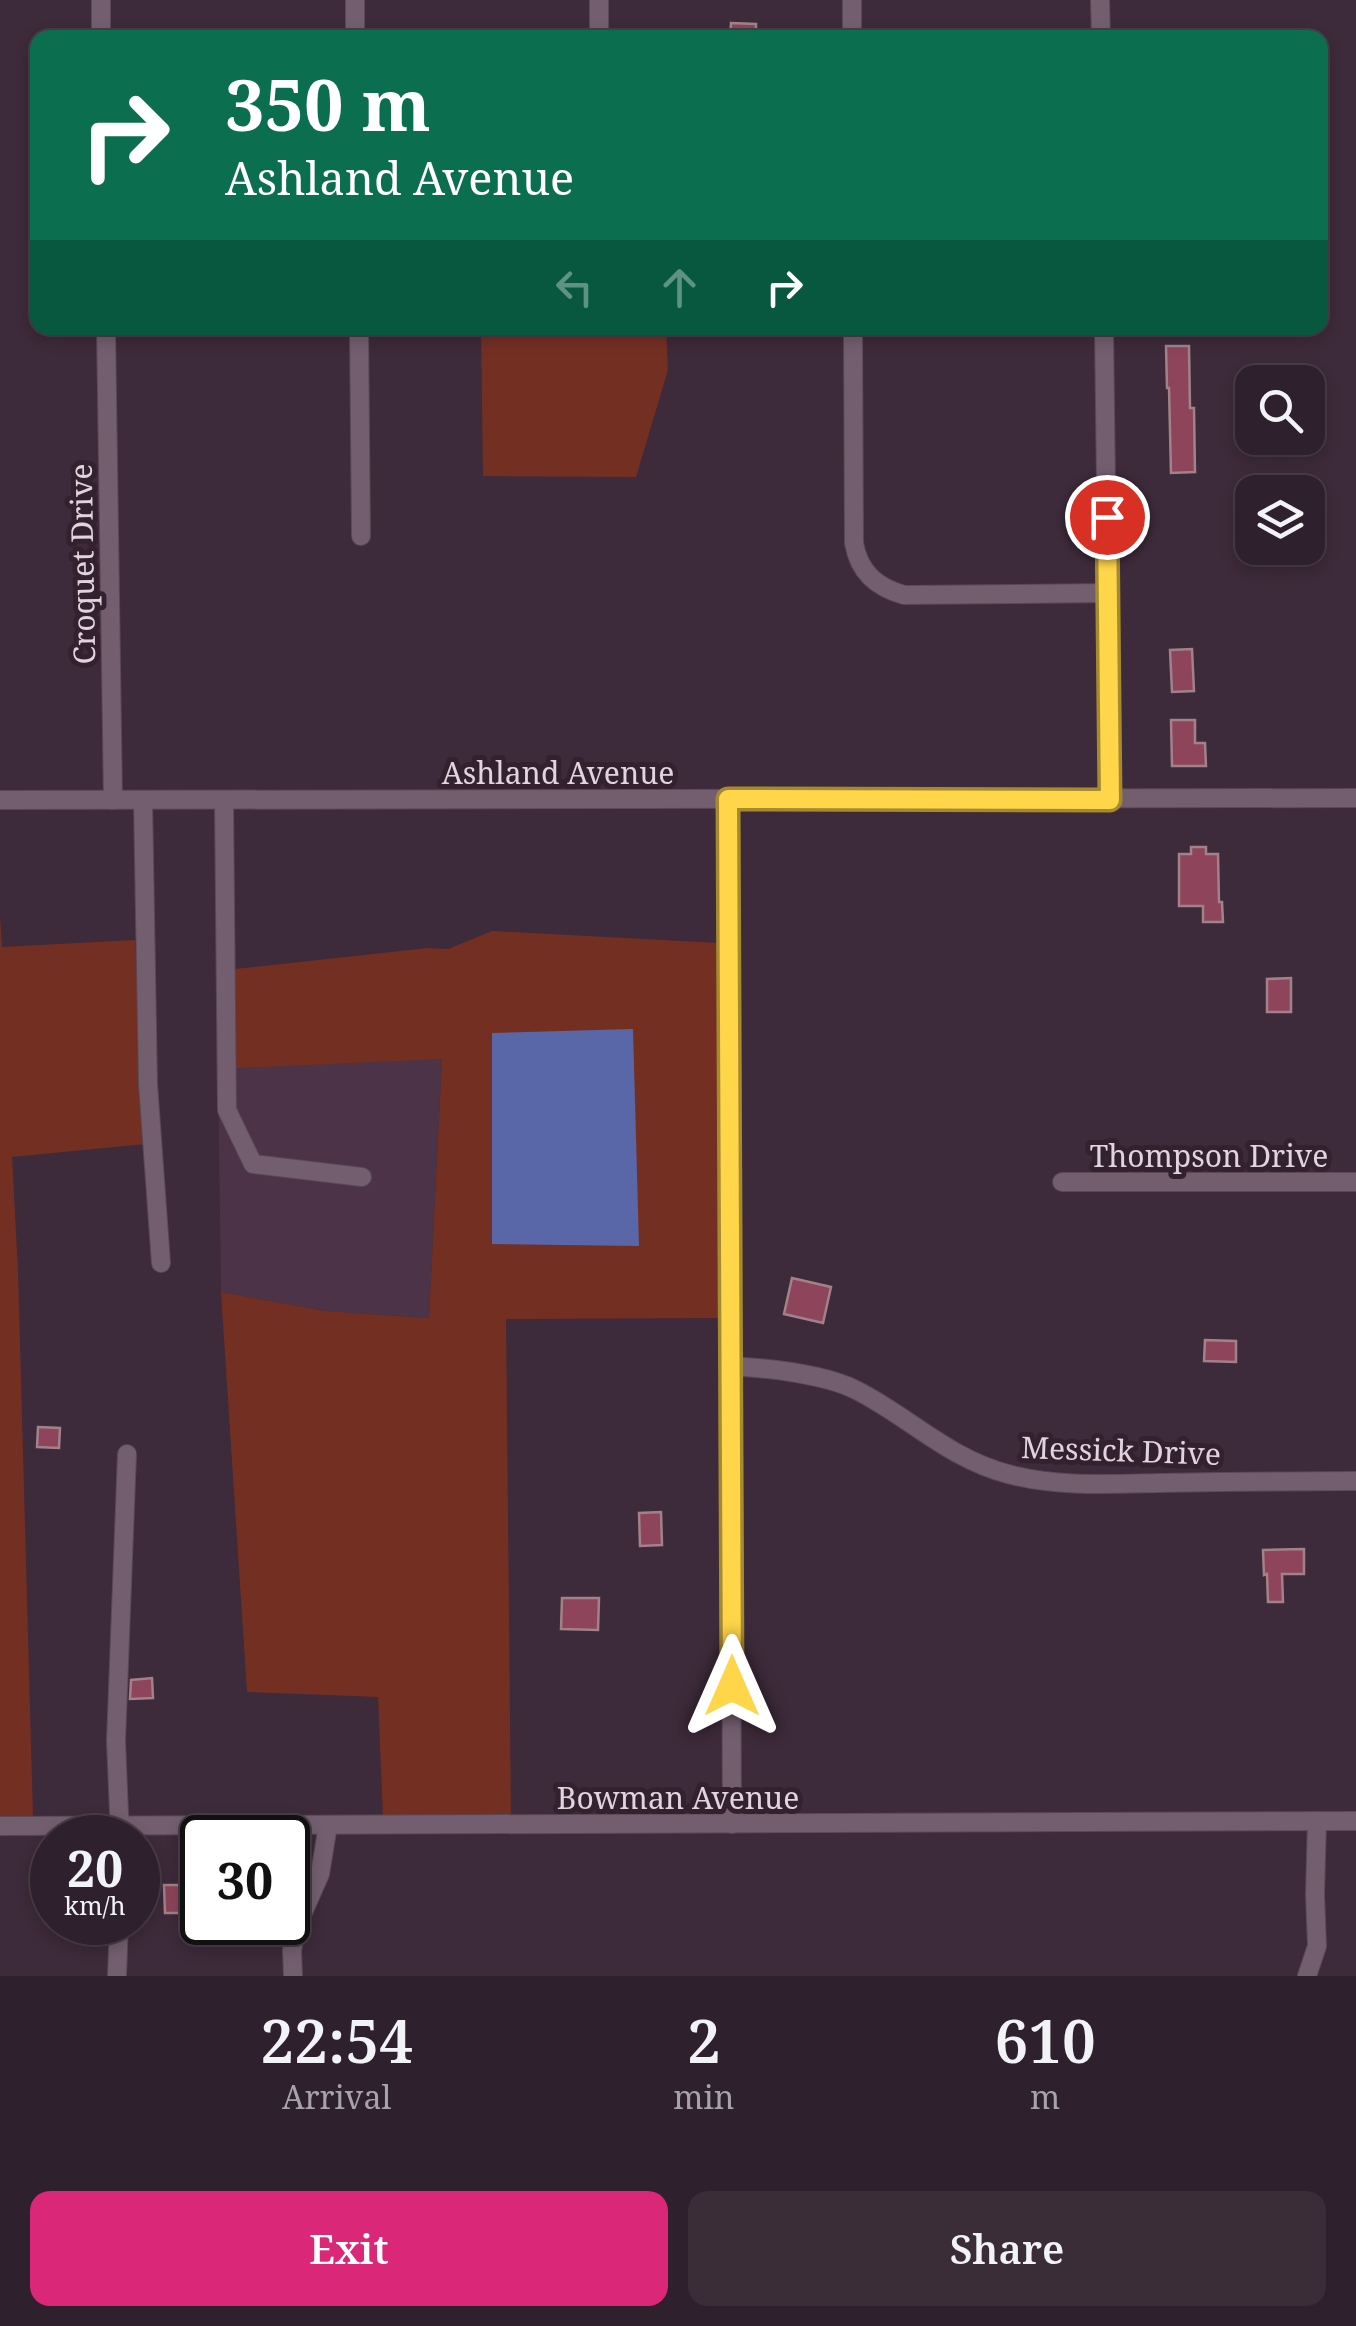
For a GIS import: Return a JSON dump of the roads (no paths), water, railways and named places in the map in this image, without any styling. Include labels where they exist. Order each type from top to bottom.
[{"type":"street","points":[[101,0],[102,30]]},
{"type":"street","points":[[355,0],[355,30]]},
{"type":"street","points":[[599,0],[599,30]]},
{"type":"street","points":[[852,0],[852,30]]},
{"type":"street","points":[[1100,0],[1101,30]]},
{"type":"street","name":"Croquet Drive","points":[[106,335],[112,800]]},
{"type":"street","points":[[359,335],[361,536]]},
{"type":"street","points":[[854,335],[854,544],[863,570],[874,582],[904,595],[1108,593]]},
{"type":"street","points":[[1104,335],[1110,800]]},
{"type":"street","name":"Ashland Avenue","points":[[0,800],[1356,798]]},
{"type":"street","points":[[728,799],[732,1824]]},
{"type":"street","points":[[143,800],[148,1084],[161,1263]]},
{"type":"street","points":[[224,800],[227,1110],[253,1164],[362,1177]]},
{"type":"street","name":"Thompson Drive","points":[[1062,1182],[1356,1182]]},
{"type":"street","name":"Messick Drive","points":[[730,1366],[834,1381],[854,1389],[974,1463],[1022,1477],[1090,1483],[1356,1480]]},
{"type":"street","points":[[120,1815],[116,1741],[127,1454]]},
{"type":"street","name":"Bowman Avenue","points":[[160,1831],[328,1825],[1356,1820]]},
{"type":"street","points":[[1307,1976],[1318,1946],[1317,1821]]},
{"type":"street","points":[[293,1976],[292,1950],[297,1926],[320,1874],[328,1825]]},
{"type":"street","name":"Bowman Avenue","points":[[0,1826],[30,1827]]},
{"type":"street","points":[[118,1976],[119,1945]]},
{"type":"water","points":[[633,1029],[639,1246],[492,1244],[492,1033]]}]
